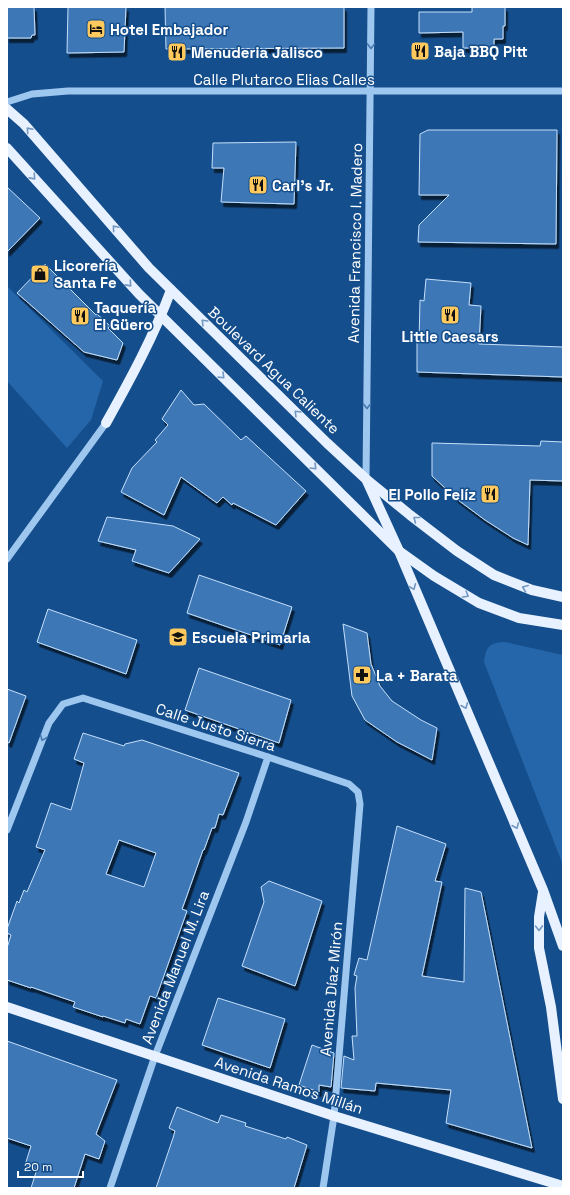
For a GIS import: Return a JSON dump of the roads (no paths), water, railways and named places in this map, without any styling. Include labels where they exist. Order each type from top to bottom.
[{"type":"main road","name":"Boulevard Agua Caliente","points":[[7,109],[24,124],[149,268],[328,444],[366,479],[457,551],[494,575],[532,590],[563,597]]},
{"type":"main road","points":[[7,148],[161,317],[399,551],[434,576],[480,603],[519,618],[563,625]]},
{"type":"main road","points":[[106,423],[140,360],[161,317],[171,290]]},
{"type":"main road","points":[[366,479],[399,551],[543,890],[563,946]]},
{"type":"main road","points":[[543,890],[539,917],[539,948],[551,1007],[563,1099]]},
{"type":"main road","name":"Avenida Ramos Millán","points":[[7,1007],[540,1184],[563,1186]]},
{"type":"street","name":"Avenida Francisco I. Madero","points":[[366,479],[371,7]]},
{"type":"street","name":"Calle Plutarco Elias Calles","points":[[7,102],[32,94],[68,91],[563,91]]},
{"type":"street","points":[[7,559],[106,423]]},
{"type":"street","name":"Calle Justo Sierra","points":[[7,830],[49,723],[63,704],[83,698],[349,784],[358,792]]},
{"type":"street","name":"Avenida Manuel M. Lira","points":[[110,1188],[155,1056],[246,822],[268,757]]},
{"type":"street","name":"Avenida Díaz Mirón","points":[[323,1188],[334,1116],[360,804],[358,792]]},
{"type":"place","name":"Hotel Embajador","points":[[96,29]]},
{"type":"place","name":"Baja BBQ Pitt","points":[[420,51]]},
{"type":"place","name":"Menuderia Jalisco","points":[[177,52]]},
{"type":"place","name":"Carl's Jr.","points":[[258,185]]},
{"type":"place","name":"Licorería Santa Fe","points":[[40,274]]},
{"type":"place","name":"Little Caesars","points":[[450,315]]},
{"type":"place","name":"Taquería El Güero","points":[[80,316]]},
{"type":"place","name":"El Pollo Felíz","points":[[490,494]]},
{"type":"place","name":"Escuela Primaria","points":[[178,637]]},
{"type":"place","name":"La + Barata","points":[[362,675]]}]
